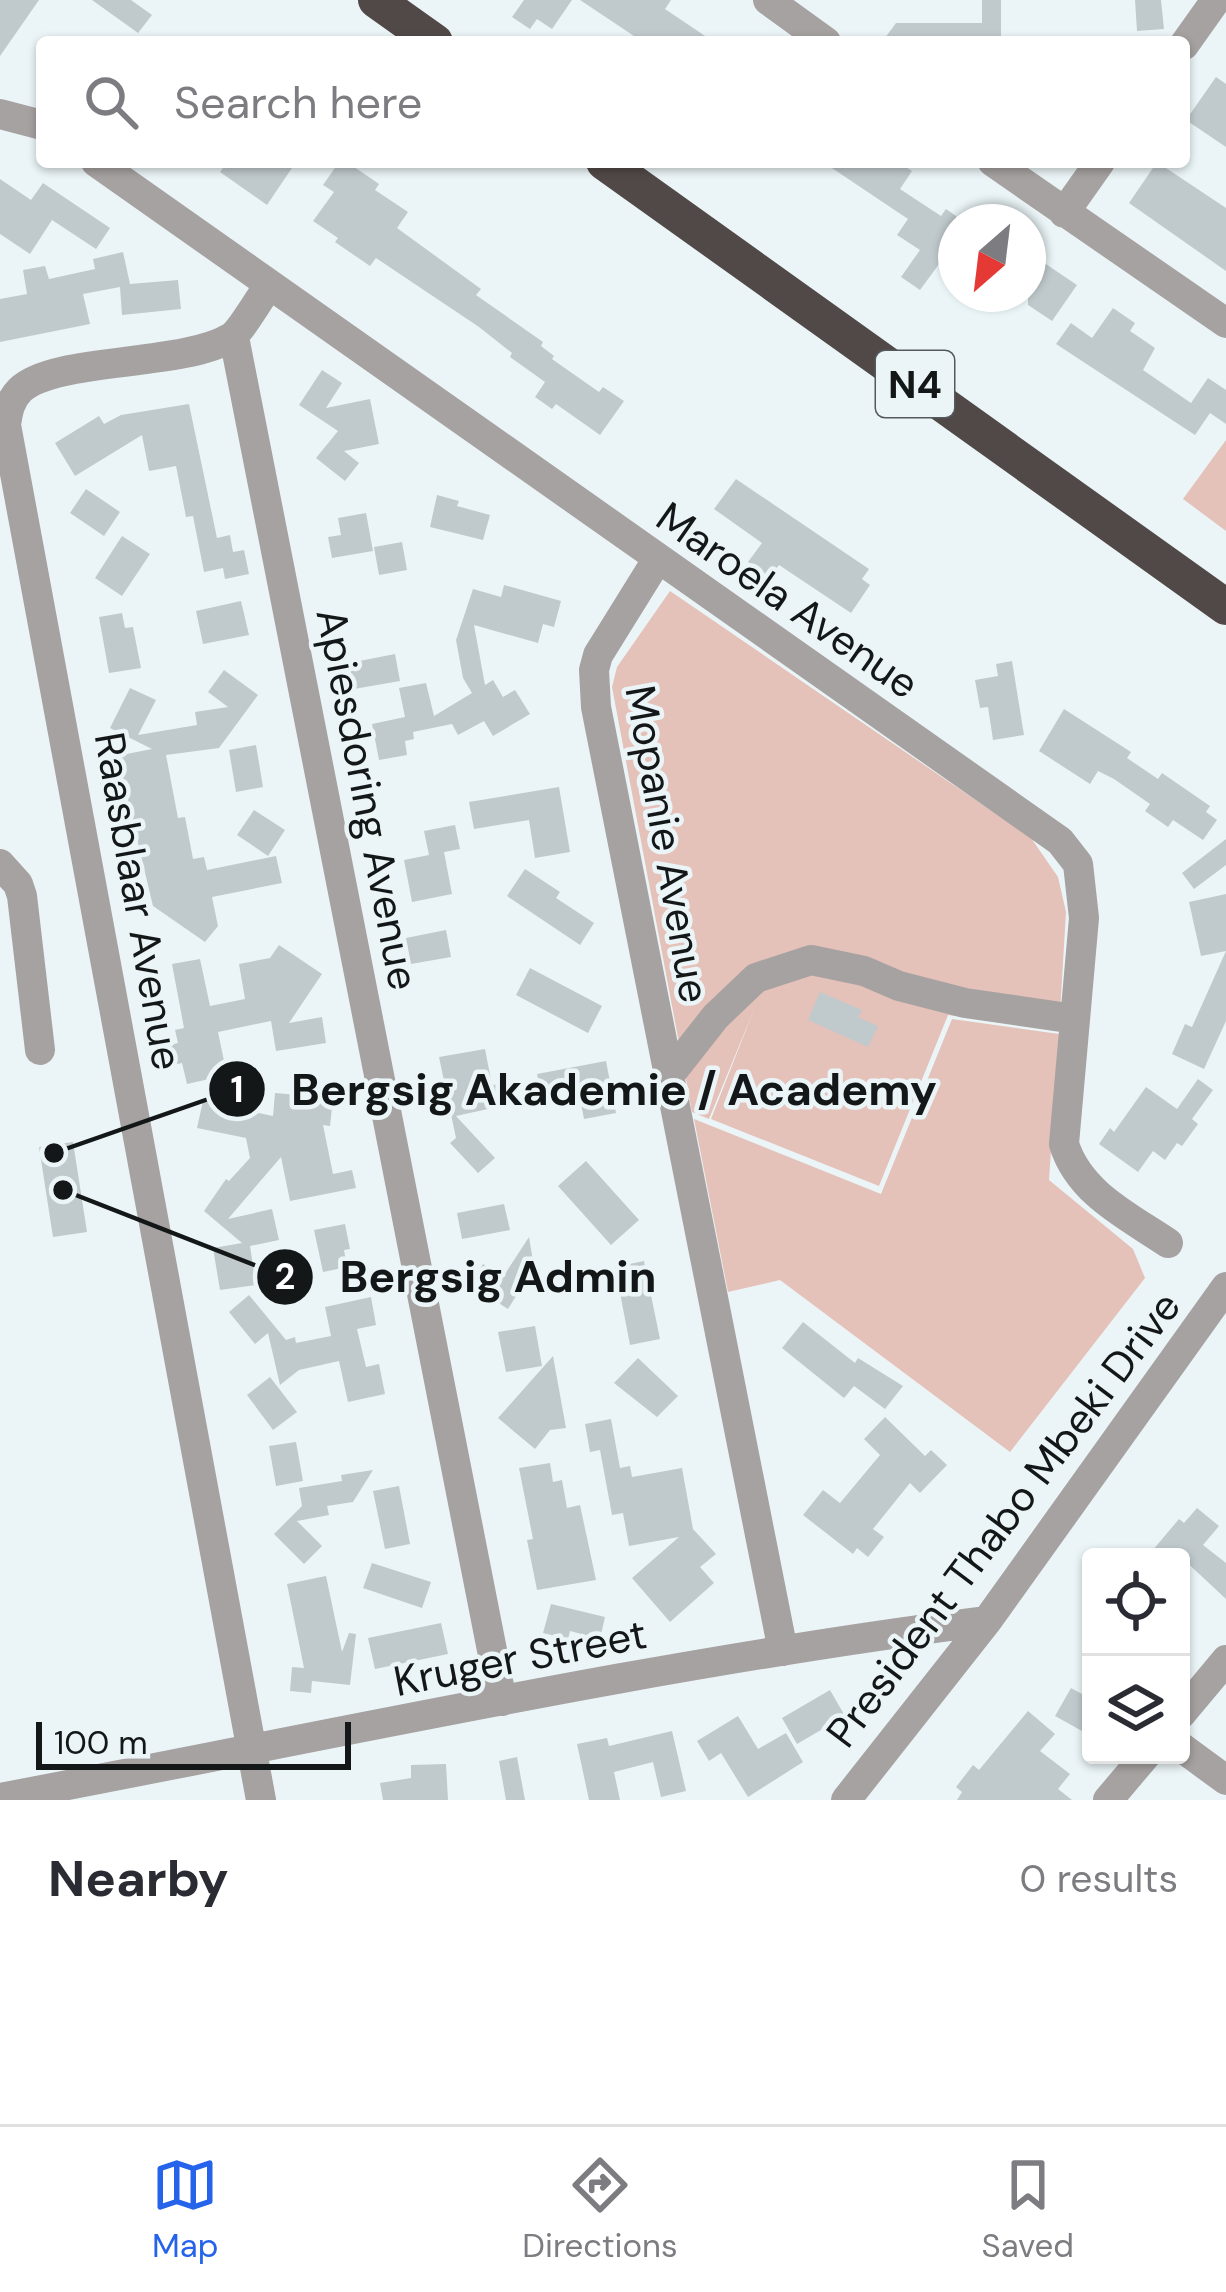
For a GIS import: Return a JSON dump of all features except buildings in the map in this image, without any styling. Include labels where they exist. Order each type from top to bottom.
[{"type":"highway","points":[[376,0],[427,36]]},
{"type":"highway","name":"N4","points":[[612,168],[1226,607]]},
{"type":"street","points":[[768,0],[818,36]]},
{"type":"street","points":[[1190,37],[1216,0]]},
{"type":"street","points":[[0,114],[36,123]]},
{"type":"street","name":"Maroela Avenue","points":[[104,168],[1060,841],[1078,864],[1084,918],[1064,1144],[1069,1160],[1093,1191],[1168,1243]]},
{"type":"street","points":[[1001,168],[1226,323]]},
{"type":"street","points":[[1064,213],[1096,168]]},
{"type":"street","points":[[234,337],[269,286]]},
{"type":"street","name":"Raasblaar Avenue","points":[[234,337],[194,351],[32,382],[8,407],[6,424],[261,1800]]},
{"type":"street","name":"Apiesdoring Avenue","points":[[234,337],[502,1701]]},
{"type":"street","name":"Mopanie Avenue","points":[[657,560],[598,656],[594,686],[783,1652]]},
{"type":"street","points":[[0,864],[22,896],[40,1050]]},
{"type":"street","points":[[668,1077],[716,1016],[756,978],[811,960],[864,971],[898,986],[965,1003],[1075,1019]]},
{"type":"street","name":"President Thabo Mbeki Drive","points":[[846,1800],[987,1621],[1226,1288]]},
{"type":"street","name":"Kruger Street","points":[[0,1798],[502,1701],[987,1621]]},
{"type":"street","points":[[1190,1703],[1226,1660]]},
{"type":"street","points":[[1190,1754],[1226,1780]]},
{"type":"street","points":[[1108,1800],[1138,1764]]},
{"type":"shaded area","points":[[1226,440],[1226,531],[1183,499]]},
{"type":"shaded area","points":[[670,591],[1031,838],[1058,877],[1066,912],[1059,1030],[948,1015],[879,1186],[711,1119],[755,1007],[709,1119],[692,1112],[612,687],[617,667]]},
{"type":"shaded area","points":[[952,1019],[1059,1034],[1049,1180],[1133,1249],[1145,1278],[1010,1452],[780,1280],[728,1292],[694,1119],[881,1194]]},
{"type":"place","name":"Bergsig Akademie / Academy","points":[[54,1153]]},
{"type":"place","name":"Bergsig Admin","points":[[63,1190]]}]
